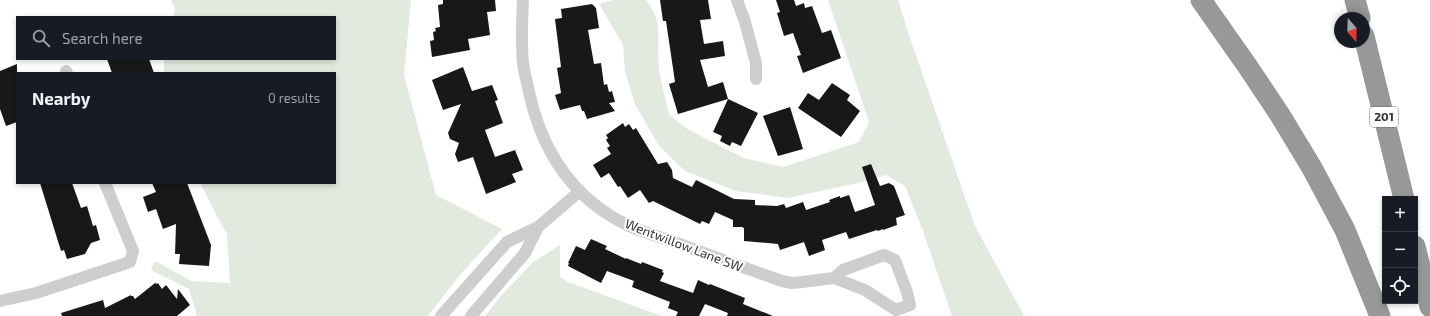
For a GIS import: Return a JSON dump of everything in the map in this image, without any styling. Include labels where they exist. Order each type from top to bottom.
[{"type":"highway","points":[[1201,0],[1276,109],[1312,168],[1345,230],[1380,316]]},
{"type":"highway","points":[[1355,0],[1358,12]]},
{"type":"highway","name":"201","points":[[1367,48],[1403,196]]},
{"type":"highway","points":[[1418,258],[1430,307]]},
{"type":"street","name":"Wentwillow Lane SW","points":[[523,0],[523,64],[531,102],[540,130],[557,164],[580,191],[604,211],[629,226],[782,281],[792,283],[834,278],[865,290],[896,310],[910,305],[907,292],[895,260],[884,256],[843,270],[834,278]]},
{"type":"street","points":[[737,0],[745,22],[756,63],[756,79]]},
{"type":"street","points":[[0,301],[36,293],[130,262],[133,251],[104,184]]},
{"type":"street","points":[[442,316],[507,242],[538,227],[580,191]]},
{"type":"street","points":[[471,316],[525,253],[538,227]]},
{"type":"shaded area","points":[[171,0],[411,0],[404,75],[436,195],[502,229],[459,276],[428,316],[197,316],[189,289],[151,270],[155,261],[192,281],[230,283],[227,235],[201,184],[336,184],[336,72],[164,72],[164,60],[336,60],[336,16],[173,16],[175,9]]},
{"type":"shaded area","points":[[613,0],[646,0],[656,17],[658,25],[659,69],[669,115],[689,130],[744,158],[783,167],[859,142],[869,122],[828,0],[898,0],[975,226],[1024,316],[952,316],[923,231],[905,186],[886,175],[858,183],[788,198],[736,191],[685,171],[659,146],[635,104],[625,72],[623,45],[599,4]]},
{"type":"shaded area","points":[[560,245],[560,277],[568,282],[662,316],[485,316],[499,298],[533,262]]},
{"type":"building","points":[[443,0],[495,0],[496,11],[487,12],[490,35],[468,39],[470,50],[432,57],[430,41],[434,40],[433,32],[436,31],[435,28],[440,27],[438,5],[443,4]]},
{"type":"building","points":[[660,0],[708,0],[711,19],[700,20],[704,44],[723,41],[725,56],[700,60],[708,87],[723,82],[728,99],[678,114],[669,84],[675,82],[666,21],[663,21]]},
{"type":"building","points":[[776,0],[794,0],[796,6],[804,3],[805,8],[812,6],[822,33],[831,30],[841,58],[803,73],[797,56],[801,55],[793,33],[784,36],[777,13],[780,12]]},
{"type":"building","points":[[592,4],[596,8],[599,28],[588,30],[594,64],[601,63],[604,85],[607,84],[609,92],[612,91],[615,102],[609,103],[615,111],[587,119],[580,105],[560,110],[555,95],[561,93],[557,68],[561,67],[555,19],[562,18],[561,9]]},
{"type":"building","points":[[107,60],[149,60],[154,72],[112,72]]},
{"type":"building","points":[[17,64],[16,122],[6,126],[0,109],[0,71]]},
{"type":"building","points":[[463,67],[472,91],[492,85],[498,100],[495,101],[503,123],[485,130],[495,157],[515,150],[523,170],[512,174],[516,182],[486,194],[473,157],[458,162],[455,154],[459,143],[450,139],[448,133],[461,104],[443,110],[432,80]]},
{"type":"building","points":[[832,83],[850,95],[847,100],[860,111],[841,137],[798,108],[808,93],[819,100]]},
{"type":"building","points":[[728,99],[758,113],[741,146],[732,142],[730,146],[720,141],[722,136],[713,132]]},
{"type":"building","points":[[790,107],[803,149],[778,156],[763,116]]},
{"type":"building","points":[[623,123],[625,127],[629,124],[633,130],[636,128],[658,164],[667,162],[672,170],[673,178],[692,187],[696,180],[734,199],[755,200],[755,205],[777,206],[784,204],[786,208],[803,202],[806,210],[830,202],[829,200],[840,196],[840,198],[849,195],[855,212],[875,205],[862,167],[871,164],[880,186],[889,183],[894,186],[905,215],[896,218],[897,225],[883,230],[877,230],[849,239],[846,232],[822,240],[825,250],[809,256],[804,242],[780,250],[778,244],[744,241],[743,227],[733,227],[733,220],[715,212],[709,224],[702,221],[700,224],[653,201],[649,203],[640,190],[628,198],[620,186],[618,187],[609,173],[601,178],[593,165],[611,154],[607,148],[610,146],[606,140],[608,138],[606,135]]},
{"type":"building","points":[[40,184],[72,184],[81,208],[87,206],[93,226],[96,225],[100,240],[91,243],[85,254],[67,259],[64,250],[61,251]]},
{"type":"building","points":[[152,184],[187,184],[211,245],[209,266],[179,264],[180,254],[175,254],[176,224],[163,229],[156,209],[148,212],[143,197],[156,192]]},
{"type":"building","points":[[591,239],[607,246],[605,249],[626,259],[641,264],[642,262],[663,270],[662,272],[664,273],[660,281],[693,293],[698,280],[745,298],[743,304],[773,316],[727,316],[728,313],[705,304],[699,316],[676,316],[678,312],[668,308],[670,302],[632,287],[634,281],[607,271],[601,283],[568,266],[576,246],[585,250]]},
{"type":"building","points":[[155,283],[158,283],[162,289],[166,285],[177,299],[178,289],[190,305],[177,316],[62,316],[61,313],[103,300],[105,308],[131,295],[135,299]]}]
